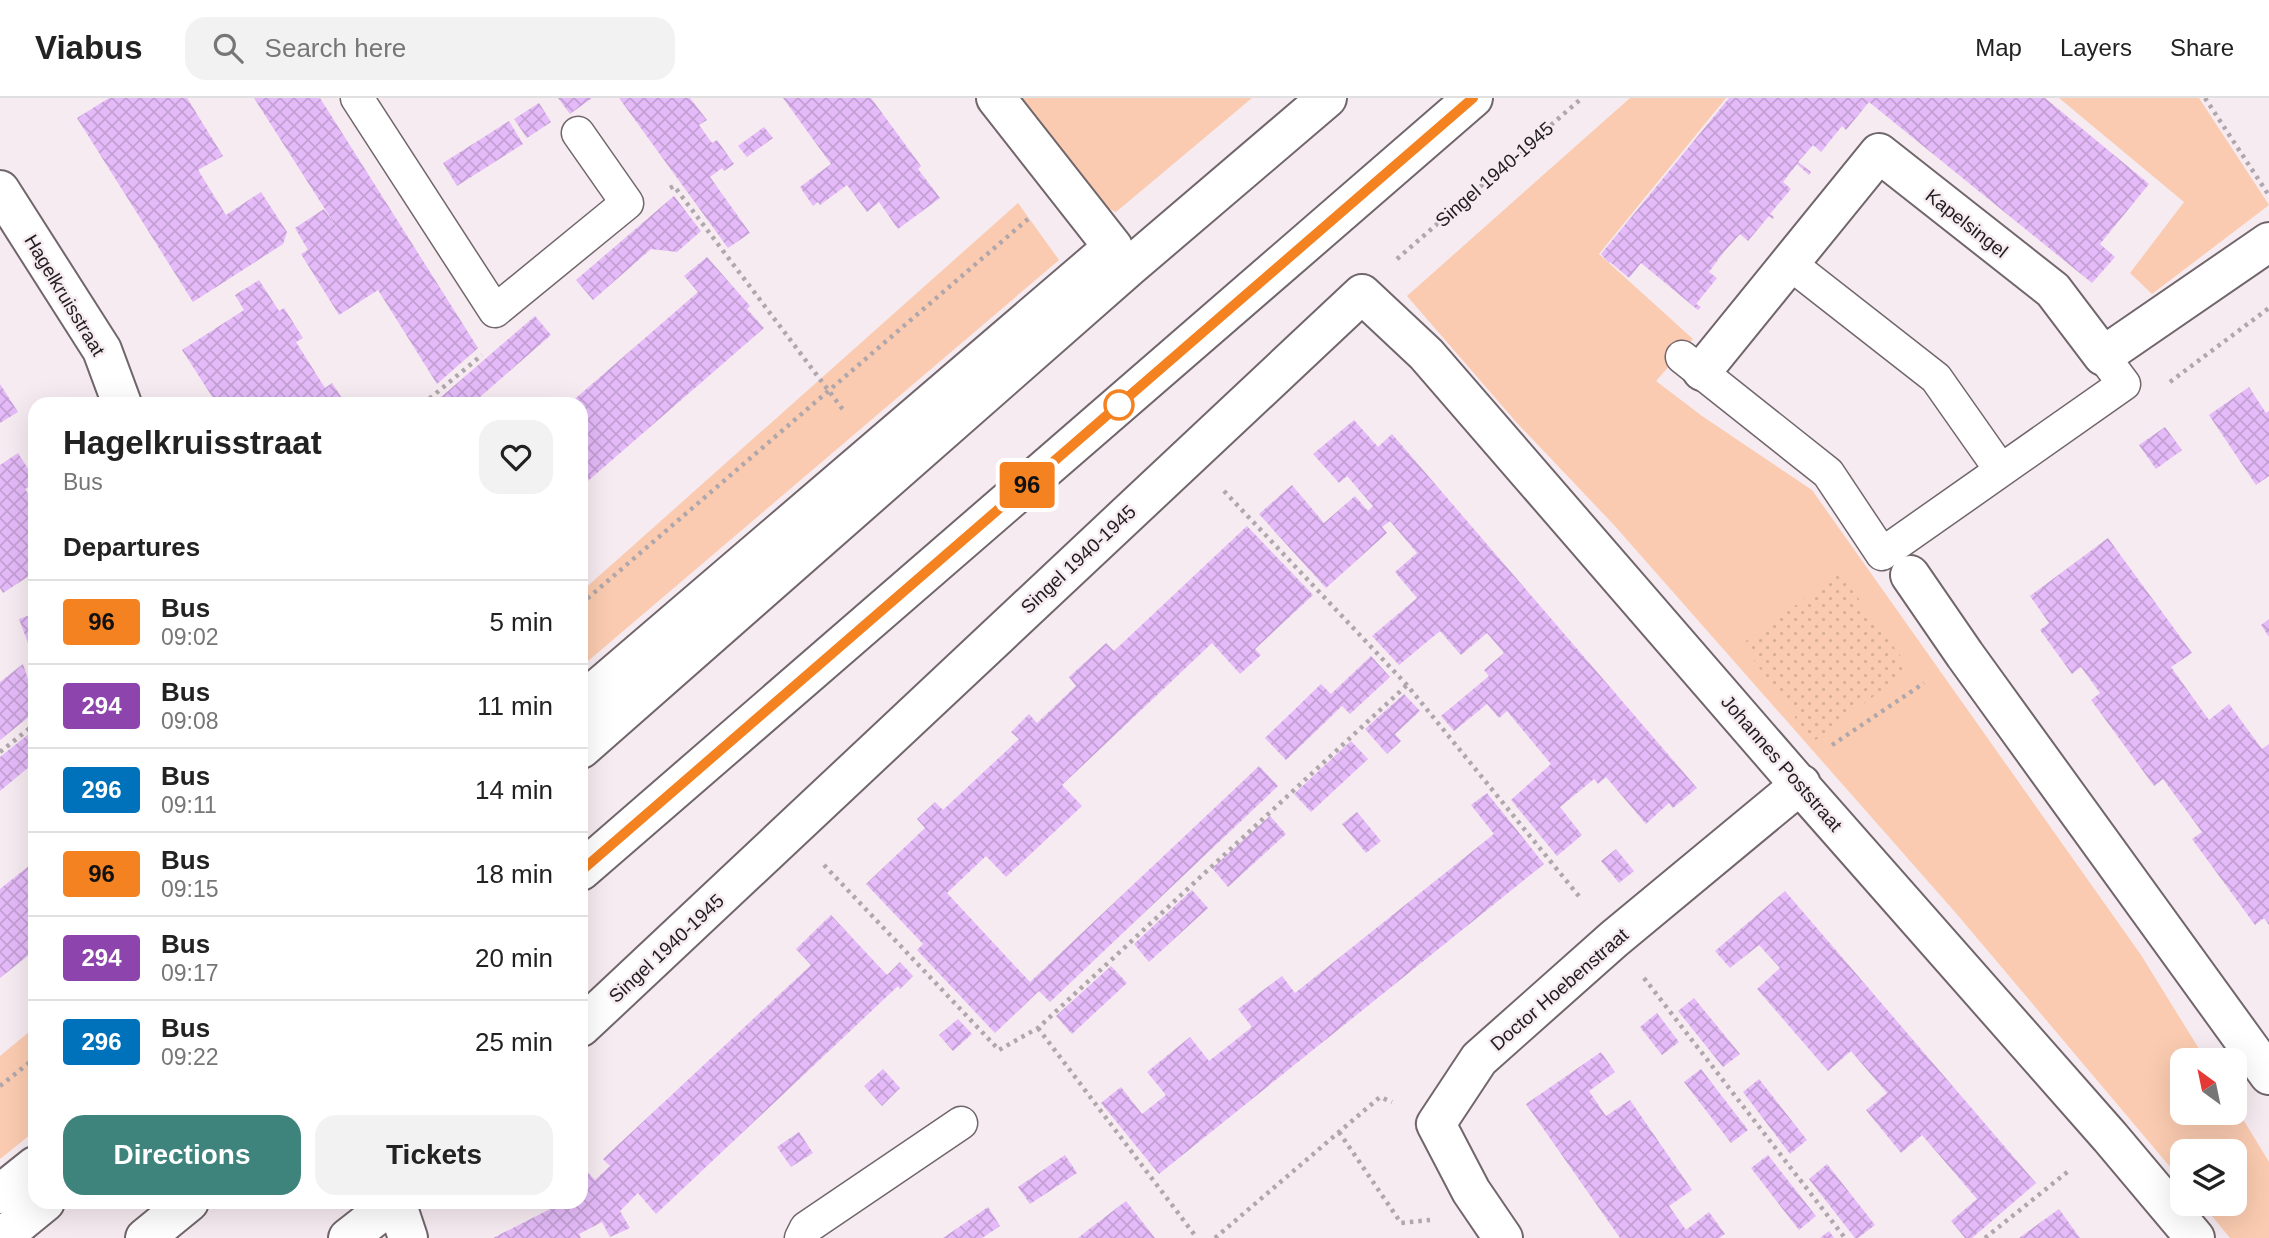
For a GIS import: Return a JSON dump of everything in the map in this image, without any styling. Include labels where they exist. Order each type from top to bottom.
[{"type":"street","points":[[588,698],[1113,247],[996,98]]},
{"type":"street","points":[[588,743],[1129,267],[1327,98]]},
{"type":"street","points":[[588,865],[1473,98]]},
{"type":"street","name":"Kapelsingel","points":[[1692,364],[1789,263],[1879,153],[2053,290],[2103,356]]},
{"type":"street","name":"Hagelkruisstraat","points":[[0,190],[102,349],[119,397]]},
{"type":"street","points":[[2103,356],[2269,242]]},
{"type":"street","name":"Singel 1940-1945","points":[[588,1020],[1362,294]]},
{"type":"street","name":"Johannes Poststraat","points":[[1362,294],[1426,354],[2110,1137],[2195,1238]]},
{"type":"street","points":[[1910,575],[2269,1075]]},
{"type":"street","name":"Doctor Hoebenstraat","points":[[1436,1124],[1479,1059],[1795,779]]},
{"type":"street","points":[[1436,1124],[1471,1191],[1503,1238]]},
{"type":"street","points":[[0,1194],[28,1172]]},
{"type":"street","points":[[2,1238],[37,1209]]},
{"type":"street","points":[[145,1238],[180,1209]]},
{"type":"street","points":[[348,1238],[386,1209]]},
{"type":"street","points":[[398,1209],[408,1238]]},
{"type":"lane","points":[[357,98],[495,311],[627,203],[578,133]]},
{"type":"lane","points":[[1789,263],[1936,378],[2000,469]]},
{"type":"lane","points":[[1692,364],[1828,473],[1882,554],[2124,384],[2103,356]]},
{"type":"lane","points":[[801,1238],[806,1228],[961,1123]]},
{"type":"path","name":"Singel 1940-1945","points":[[1362,294],[1399,257],[1582,98]]},
{"type":"path","points":[[2206,98],[2269,195]]},
{"type":"path","points":[[627,203],[674,187],[875,452]]},
{"type":"path","points":[[588,598],[1066,187]]},
{"type":"path","points":[[432,397],[484,354],[495,311]]},
{"type":"path","points":[[1190,454],[1407,684],[1614,939],[1845,1238]]},
{"type":"path","points":[[1795,779],[1965,655]]},
{"type":"path","points":[[791,830],[999,1050],[1038,1028],[1407,684]]},
{"type":"path","points":[[0,752],[28,730]]},
{"type":"path","points":[[1038,1028],[1197,1238]]},
{"type":"path","points":[[0,1086],[28,1064]]},
{"type":"path","points":[[1214,1238],[1380,1097],[1436,1124]]},
{"type":"path","points":[[1339,1132],[1401,1223],[1429,1220],[1471,1191]]},
{"type":"path","points":[[1985,1238],[2110,1137]]},
{"type":"shaded area","points":[[1009,98],[1252,98],[1116,212],[1088,199]]},
{"type":"shaded area","points":[[1630,98],[1726,98],[1599,254],[1693,339],[1656,381],[1702,416],[1812,490],[2141,955],[2199,1048],[2170,1048],[2170,1125],[2247,1125],[2269,1162],[2269,1238],[2230,1238],[2212,1216],[2247,1216],[2247,1139],[2170,1139],[2170,1167],[1955,912],[1614,525],[1517,423],[1407,296]]},
{"type":"shaded area","points":[[2059,98],[2199,98],[2269,205],[2152,294],[2130,273],[2184,202]]},
{"type":"shaded area","points":[[1018,203],[1059,260],[588,661],[588,586]]},
{"type":"shaded area","points":[[1840,573],[1910,669],[1813,742],[1742,644]]},
{"type":"shaded area","points":[[28,1033],[28,1137],[0,1159],[0,1056]]},
{"type":"building","points":[[109,98],[187,98],[223,156],[198,170],[226,215],[261,192],[287,232],[283,244],[193,302],[77,118]]},
{"type":"building","points":[[254,98],[320,98],[478,348],[437,384],[378,290],[339,315],[301,254],[308,250],[295,228],[324,209],[339,231]]},
{"type":"building","points":[[558,98],[592,98],[570,114]]},
{"type":"building","points":[[619,98],[690,98],[707,120],[699,125],[712,143],[717,140],[734,164],[724,171],[722,168],[710,177],[750,233],[728,248]]},
{"type":"building","points":[[783,98],[871,98],[921,166],[918,169],[940,198],[898,229],[879,202],[867,212],[847,185],[820,205],[818,202],[813,206],[800,187],[831,164]]},
{"type":"building","points":[[1729,98],[2045,98],[2149,184],[2100,244],[2115,257],[2092,283],[1869,102],[1846,130],[1842,126],[1821,152],[1813,145],[1798,162],[1811,172],[1809,175],[1797,164],[1783,182],[1791,189],[1770,214],[1773,219],[1769,216],[1748,241],[1740,234],[1723,253],[1709,272],[1717,278],[1696,304],[1701,307],[1698,310],[1641,263],[1629,278],[1601,254]]},
{"type":"building","points":[[539,103],[551,122],[527,138],[514,119]]},
{"type":"building","points":[[509,121],[523,144],[457,186],[443,163]]},
{"type":"building","points":[[764,127],[773,138],[747,157],[738,146]]},
{"type":"building","points":[[674,196],[701,231],[677,252],[651,249],[593,300],[576,280]]},
{"type":"building","points":[[707,257],[750,306],[747,309],[764,328],[588,481],[588,397],[577,397],[698,292],[684,276]]},
{"type":"building","points":[[259,280],[279,311],[284,308],[303,338],[296,342],[325,388],[332,383],[341,397],[212,397],[182,350],[244,310],[235,295]]},
{"type":"building","points":[[535,316],[551,335],[480,397],[441,397]]},
{"type":"building","points":[[0,384],[18,412],[0,423]]},
{"type":"building","points":[[2249,387],[2266,413],[2269,411],[2269,476],[2256,485],[2209,415]]},
{"type":"building","points":[[1354,420],[1378,447],[1392,434],[1697,788],[1673,808],[1669,803],[1646,824],[1606,777],[1598,784],[1594,779],[1560,807],[1582,835],[1557,856],[1511,800],[1551,764],[1507,711],[1499,718],[1487,704],[1454,731],[1441,716],[1489,676],[1484,670],[1504,653],[1487,633],[1461,655],[1440,631],[1399,665],[1372,636],[1417,598],[1395,572],[1417,553],[1390,521],[1382,527],[1387,533],[1326,588],[1259,514],[1292,485],[1324,523],[1355,496],[1368,511],[1373,506],[1347,476],[1339,483],[1313,454]]},
{"type":"building","points":[[2165,427],[2182,450],[2156,469],[2139,445]]},
{"type":"building","points":[[18,453],[28,469],[28,487],[25,489],[28,494],[28,577],[3,593],[0,588],[0,465]]},
{"type":"building","points":[[1247,526],[1313,595],[1255,649],[1261,655],[1240,674],[1212,643],[1062,785],[1082,806],[1006,877],[986,856],[947,893],[1030,982],[1259,766],[1278,786],[1050,1002],[1039,991],[995,1033],[917,950],[923,944],[866,884],[925,828],[917,819],[935,802],[943,810],[1019,739],[1011,732],[1029,714],[1037,723],[1076,686],[1069,677],[1106,643],[1114,651]]},
{"type":"building","points":[[2108,538],[2192,653],[2171,667],[2209,720],[2229,704],[2262,749],[2269,744],[2269,925],[2264,918],[2255,925],[2192,839],[2202,832],[2163,779],[2154,786],[2091,700],[2100,693],[2081,667],[2072,674],[2040,630],[2049,623],[2030,596]]},
{"type":"building","points":[[28,616],[28,643],[19,619]]},
{"type":"building","points":[[2269,619],[2269,637],[2261,625]]},
{"type":"building","points":[[1371,656],[1390,677],[1350,714],[1342,706],[1286,760],[1265,738],[1321,684],[1331,694]]},
{"type":"building","points":[[23,664],[28,679],[28,718],[0,740],[0,682]]},
{"type":"building","points":[[1404,694],[1420,711],[1395,734],[1401,741],[1387,754],[1365,729]]},
{"type":"building","points":[[28,735],[28,768],[0,791],[0,757]]},
{"type":"building","points":[[1351,741],[1368,759],[1311,812],[1294,794]]},
{"type":"building","points":[[1487,793],[1544,864],[1159,1174],[1101,1103],[1121,1087],[1142,1114],[1166,1095],[1147,1072],[1190,1037],[1209,1061],[1252,1027],[1238,1009],[1282,976],[1295,993],[1494,834],[1471,805]]},
{"type":"building","points":[[1357,812],[1381,841],[1366,853],[1342,824]]},
{"type":"building","points":[[1270,816],[1286,834],[1228,887],[1212,868]]},
{"type":"building","points":[[1616,849],[1634,871],[1619,883],[1601,861]]},
{"type":"building","points":[[28,867],[28,956],[0,978],[0,889]]},
{"type":"building","points":[[1192,890],[1208,908],[1149,962],[1134,944]]},
{"type":"building","points":[[1785,891],[2036,1183],[1972,1238],[1965,1238],[1951,1221],[1977,1199],[1922,1135],[1901,1153],[1866,1110],[1887,1093],[1851,1051],[1828,1071],[1757,989],[1780,968],[1759,945],[1730,968],[1715,951]]},
{"type":"building","points":[[831,915],[887,975],[900,962],[913,976],[900,989],[898,986],[656,1214],[638,1193],[620,1211],[630,1228],[610,1237],[602,1222],[579,1234],[581,1238],[493,1238],[550,1209],[588,1209],[588,1172],[595,1180],[610,1166],[603,1159],[811,965],[796,949]]},
{"type":"building","points":[[1111,966],[1127,983],[1072,1034],[1056,1016]]},
{"type":"building","points":[[1694,998],[1740,1054],[1723,1067],[1678,1011]]},
{"type":"building","points":[[1657,1013],[1679,1042],[1662,1055],[1640,1027]]},
{"type":"building","points":[[958,1019],[972,1034],[953,1051],[939,1035]]},
{"type":"building","points":[[1601,1052],[1615,1072],[1589,1091],[1606,1116],[1630,1100],[1692,1190],[1669,1206],[1686,1230],[1709,1212],[1725,1234],[1719,1238],[1620,1238],[1526,1104]]},
{"type":"building","points":[[883,1069],[900,1088],[882,1106],[864,1086]]},
{"type":"building","points":[[1701,1069],[1748,1130],[1731,1143],[1684,1082]]},
{"type":"building","points":[[1759,1079],[1807,1140],[1790,1154],[1743,1092]]},
{"type":"building","points":[[799,1132],[813,1153],[791,1167],[777,1147]]},
{"type":"building","points":[[1065,1155],[1077,1173],[1030,1204],[1018,1187]]},
{"type":"building","points":[[1768,1155],[1816,1216],[1799,1230],[1751,1168]]},
{"type":"building","points":[[1827,1164],[1875,1225],[1858,1238],[1855,1238],[1809,1179]]},
{"type":"building","points":[[1126,1201],[1155,1238],[1078,1238],[1088,1230]]},
{"type":"building","points":[[988,1207],[1000,1226],[982,1238],[943,1238]]},
{"type":"building","points":[[2059,1209],[2080,1238],[2019,1238]]},
{"type":"building","points":[[1829,1231],[1834,1238],[1820,1238]]},
{"type":"bus line","name":"96","points":[[588,865],[1473,98]]}]
